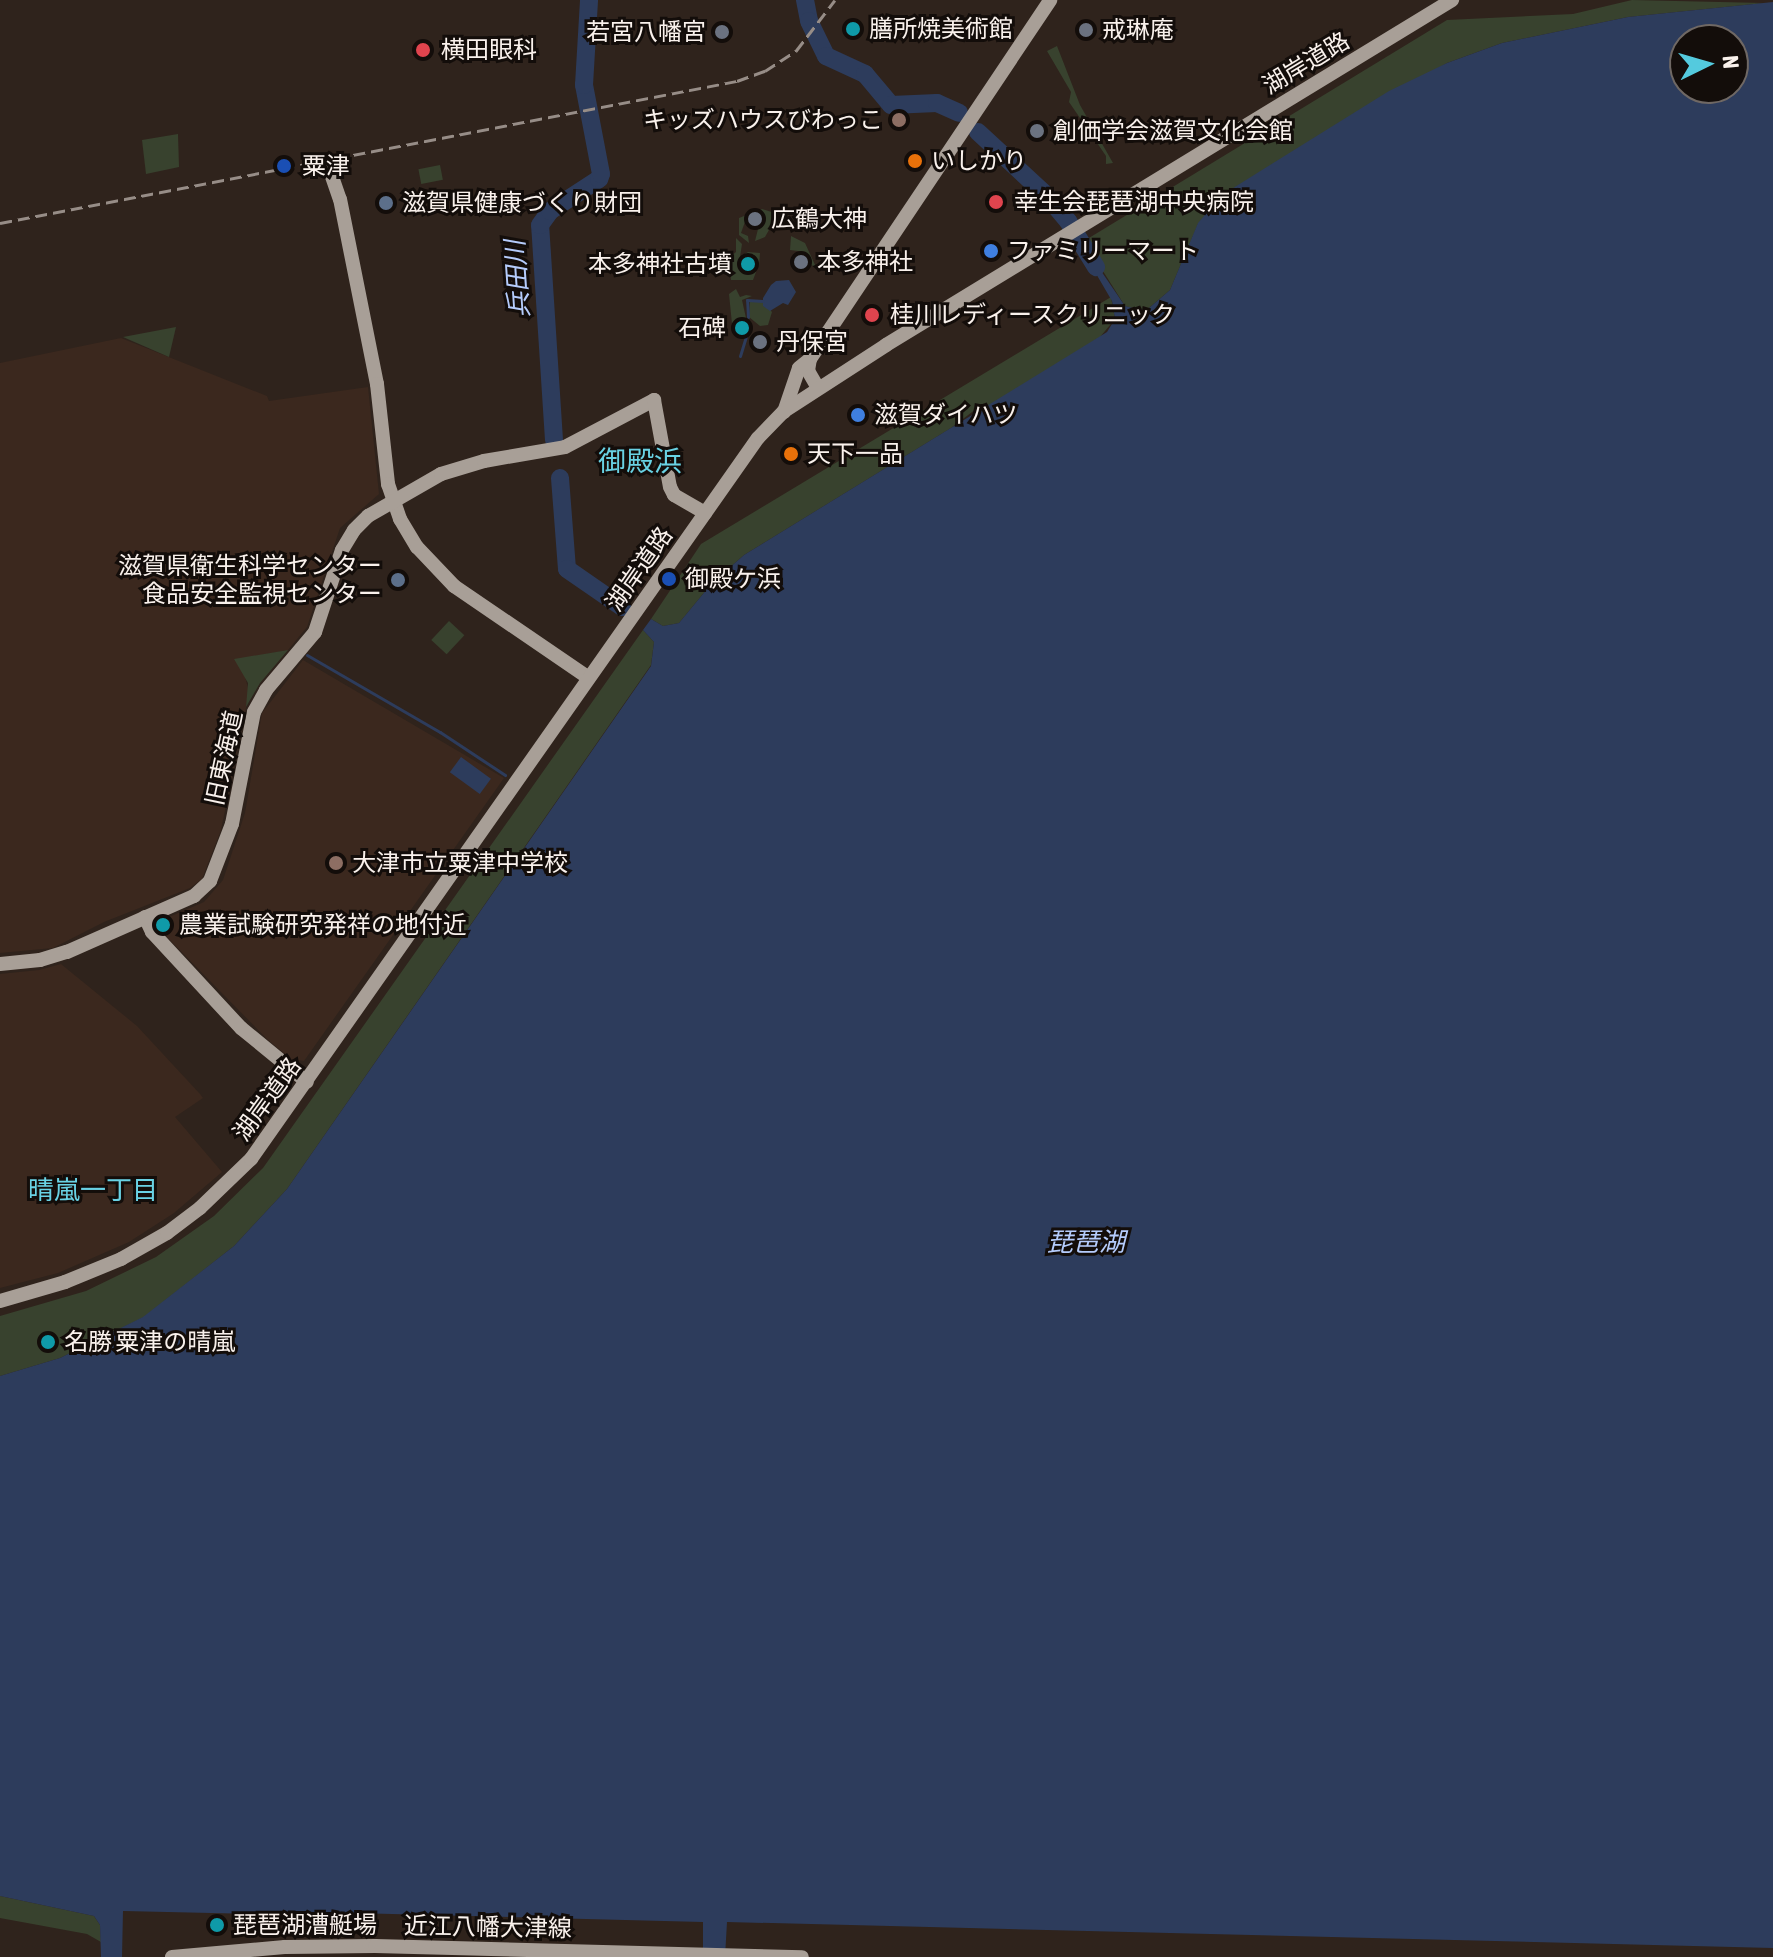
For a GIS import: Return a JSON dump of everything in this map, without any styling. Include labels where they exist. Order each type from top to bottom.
[{"type":"main road","points":[[783,412],[799,368],[810,359],[1050,0]]},
{"type":"main road","name":"湖岸道路","points":[[0,1301],[65,1282],[121,1259],[167,1233],[200,1208],[251,1159],[758,438],[783,412],[1452,0]]},
{"type":"main road","points":[[328,165],[339,193],[377,384],[388,484],[410,536],[443,576],[531,642],[589,678]]},
{"type":"main road","points":[[810,359],[808,371],[818,388]]},
{"type":"main road","name":"旧東海道","points":[[0,964],[55,956],[194,896],[210,881],[232,824],[250,724],[259,701],[315,632],[342,550],[354,530],[393,500],[458,468],[565,447],[654,400],[670,487],[674,495],[705,513]]},
{"type":"main road","points":[[145,917],[152,932],[241,1028],[307,1082]]},
{"type":"main road","name":"近江八幡大津線","points":[[172,1957],[285,1947],[361,1946],[802,1957]]},
{"type":"shaded area","points":[[121,338],[267,396],[269,401],[368,387],[379,494],[340,528],[307,627],[288,650],[241,659],[249,693],[221,830],[202,879],[190,888],[104,922],[53,948],[0,953],[0,363]]},
{"type":"shaded area","name":"大津市立粟津中学校","points":[[303,660],[504,778],[304,1061],[291,1059],[268,1040],[160,930],[165,928],[169,917],[204,902],[223,880],[245,813],[262,713]]},
{"type":"shaded area","points":[[61,964],[137,1026],[200,1094],[203,1098],[175,1117],[222,1172],[174,1213],[129,1242],[58,1273],[0,1288],[0,974]]},
{"type":"green space","points":[[1632,0],[1764,3],[1628,17],[1502,43],[1447,63],[1222,195],[1198,224],[1170,290],[1149,308],[1140,310],[1125,306],[1084,241],[1447,20],[1573,14]]},
{"type":"green space","points":[[1057,46],[1080,105],[1113,163],[1106,164],[1106,156],[1069,102],[1071,92],[1047,51]]},
{"type":"green space","points":[[178,134],[179,167],[146,174],[142,140]]},
{"type":"green space","points":[[440,165],[443,180],[421,184],[418,169]]},
{"type":"green space","points":[[762,209],[775,213],[774,221],[765,237],[755,241],[758,229],[747,227],[759,224],[758,217],[746,219],[741,233],[748,236],[749,243],[739,235],[739,218]]},
{"type":"green space","points":[[791,236],[805,243],[816,267],[806,263],[806,252],[790,250]]},
{"type":"green space","points":[[736,238],[742,244],[740,257],[748,252],[760,253],[759,266],[747,264],[756,272],[753,280],[731,280],[728,259],[736,252]]},
{"type":"green space","points":[[736,289],[740,297],[752,296],[742,300],[746,318],[732,324],[729,294]]},
{"type":"green space","points":[[1111,297],[1115,319],[1100,337],[987,407],[980,406],[951,428],[744,555],[712,583],[679,623],[663,626],[651,619],[701,544]]},
{"type":"green space","points":[[750,300],[762,302],[772,312],[768,325],[760,326],[749,317]]},
{"type":"green space","points":[[176,327],[169,357],[123,337]]},
{"type":"green space","points":[[449,621],[464,635],[447,654],[431,640]]},
{"type":"green space","points":[[643,630],[654,642],[651,665],[287,1189],[234,1246],[144,1317],[60,1358],[0,1376],[0,1316],[86,1291],[156,1257],[214,1216],[263,1168]]},
{"type":"green space","points":[[288,650],[260,683],[246,707],[248,683],[234,659]]},
{"type":"green space","points":[[0,1896],[94,1916],[100,1925],[101,1942],[87,1934],[0,1918]]},
{"type":"water","name":"琵琶湖","points":[[1773,2],[1773,1948],[727,1922],[725,1957],[703,1957],[703,1922],[353,1913],[347,1917],[262,1917],[261,1914],[123,1911],[122,1957],[101,1957],[100,1925],[94,1916],[0,1896],[0,1376],[60,1358],[143,1317],[234,1246],[287,1189],[651,666],[654,642],[643,630],[651,619],[663,626],[679,623],[712,583],[744,555],[1107,332],[1115,319],[1112,301],[1081,248],[1084,246],[1125,306],[1140,310],[1149,308],[1170,290],[1198,223],[1222,195],[1389,91],[1447,63],[1502,43],[1628,17]]},
{"type":"water","points":[[789,280],[796,292],[788,305],[783,303],[770,311],[763,306],[763,298],[771,285],[776,281]]},
{"type":"water","points":[[461,757],[491,779],[480,794],[450,772]]},
{"type":"waterway","name":"兵田川","points":[[554,440],[540,225],[550,211],[599,179],[601,174],[584,85],[589,0]]},
{"type":"waterway","points":[[805,0],[809,21],[826,56],[865,74],[891,105],[937,103],[959,113]]},
{"type":"waterway","points":[[978,132],[1046,195],[1068,221],[1096,267]]},
{"type":"waterway","points":[[748,317],[747,300],[763,301]]},
{"type":"waterway","points":[[740,356],[748,330]]},
{"type":"waterway","name":"兵田川","points":[[560,478],[567,569],[622,607]]},
{"type":"waterway","points":[[307,655],[440,732],[505,775]]},
{"type":"railway","points":[[0,223],[737,81],[765,71],[796,51],[835,0]]},
{"type":"place","name":"膳所焼美術館","points":[[853,29]]},
{"type":"place","name":"戒琳庵","points":[[1086,30]]},
{"type":"place","name":"若宮八幡宮","points":[[722,32]]},
{"type":"place","name":"横田眼科","points":[[423,50]]},
{"type":"place","name":"キッズハウスびわっこ","points":[[899,120]]},
{"type":"place","name":"創価学会滋賀文化会館","points":[[1037,131]]},
{"type":"place","name":"いしかり","points":[[915,161]]},
{"type":"place","name":"粟津","points":[[284,166]]},
{"type":"place","name":"幸生会琵琶湖中央病院","points":[[996,202]]},
{"type":"place","name":"滋賀県健康づくり財団","points":[[386,203]]},
{"type":"place","name":"広鶴大神","points":[[755,219]]},
{"type":"place","name":"ファミリーマート","points":[[991,251]]},
{"type":"place","name":"本多神社","points":[[801,262]]},
{"type":"place","name":"本多神社古墳","points":[[748,264]]},
{"type":"place","name":"桂川レディースクリニック","points":[[872,315]]},
{"type":"place","name":"石碑","points":[[742,328]]},
{"type":"place","name":"丹保宮","points":[[760,342]]},
{"type":"place","name":"滋賀ダイハツ","points":[[858,415]]},
{"type":"place","name":"天下一品","points":[[791,454]]},
{"type":"place","name":"御殿ケ浜","points":[[669,579]]},
{"type":"place","name":"滋賀県衛生科学センター 食品安全監視センター","points":[[398,580]]},
{"type":"place","name":"大津市立粟津中学校","points":[[336,863]]},
{"type":"place","name":"農業試験研究発祥の地付近","points":[[163,925]]},
{"type":"place","name":"名勝 粟津の晴嵐","points":[[48,1342]]},
{"type":"place","name":"琵琶湖漕艇場","points":[[217,1925]]},
{"type":"district","name":"御殿浜","points":[[640,461]]},
{"type":"district","name":"晴嵐一丁目","points":[[93,1191]]}]
